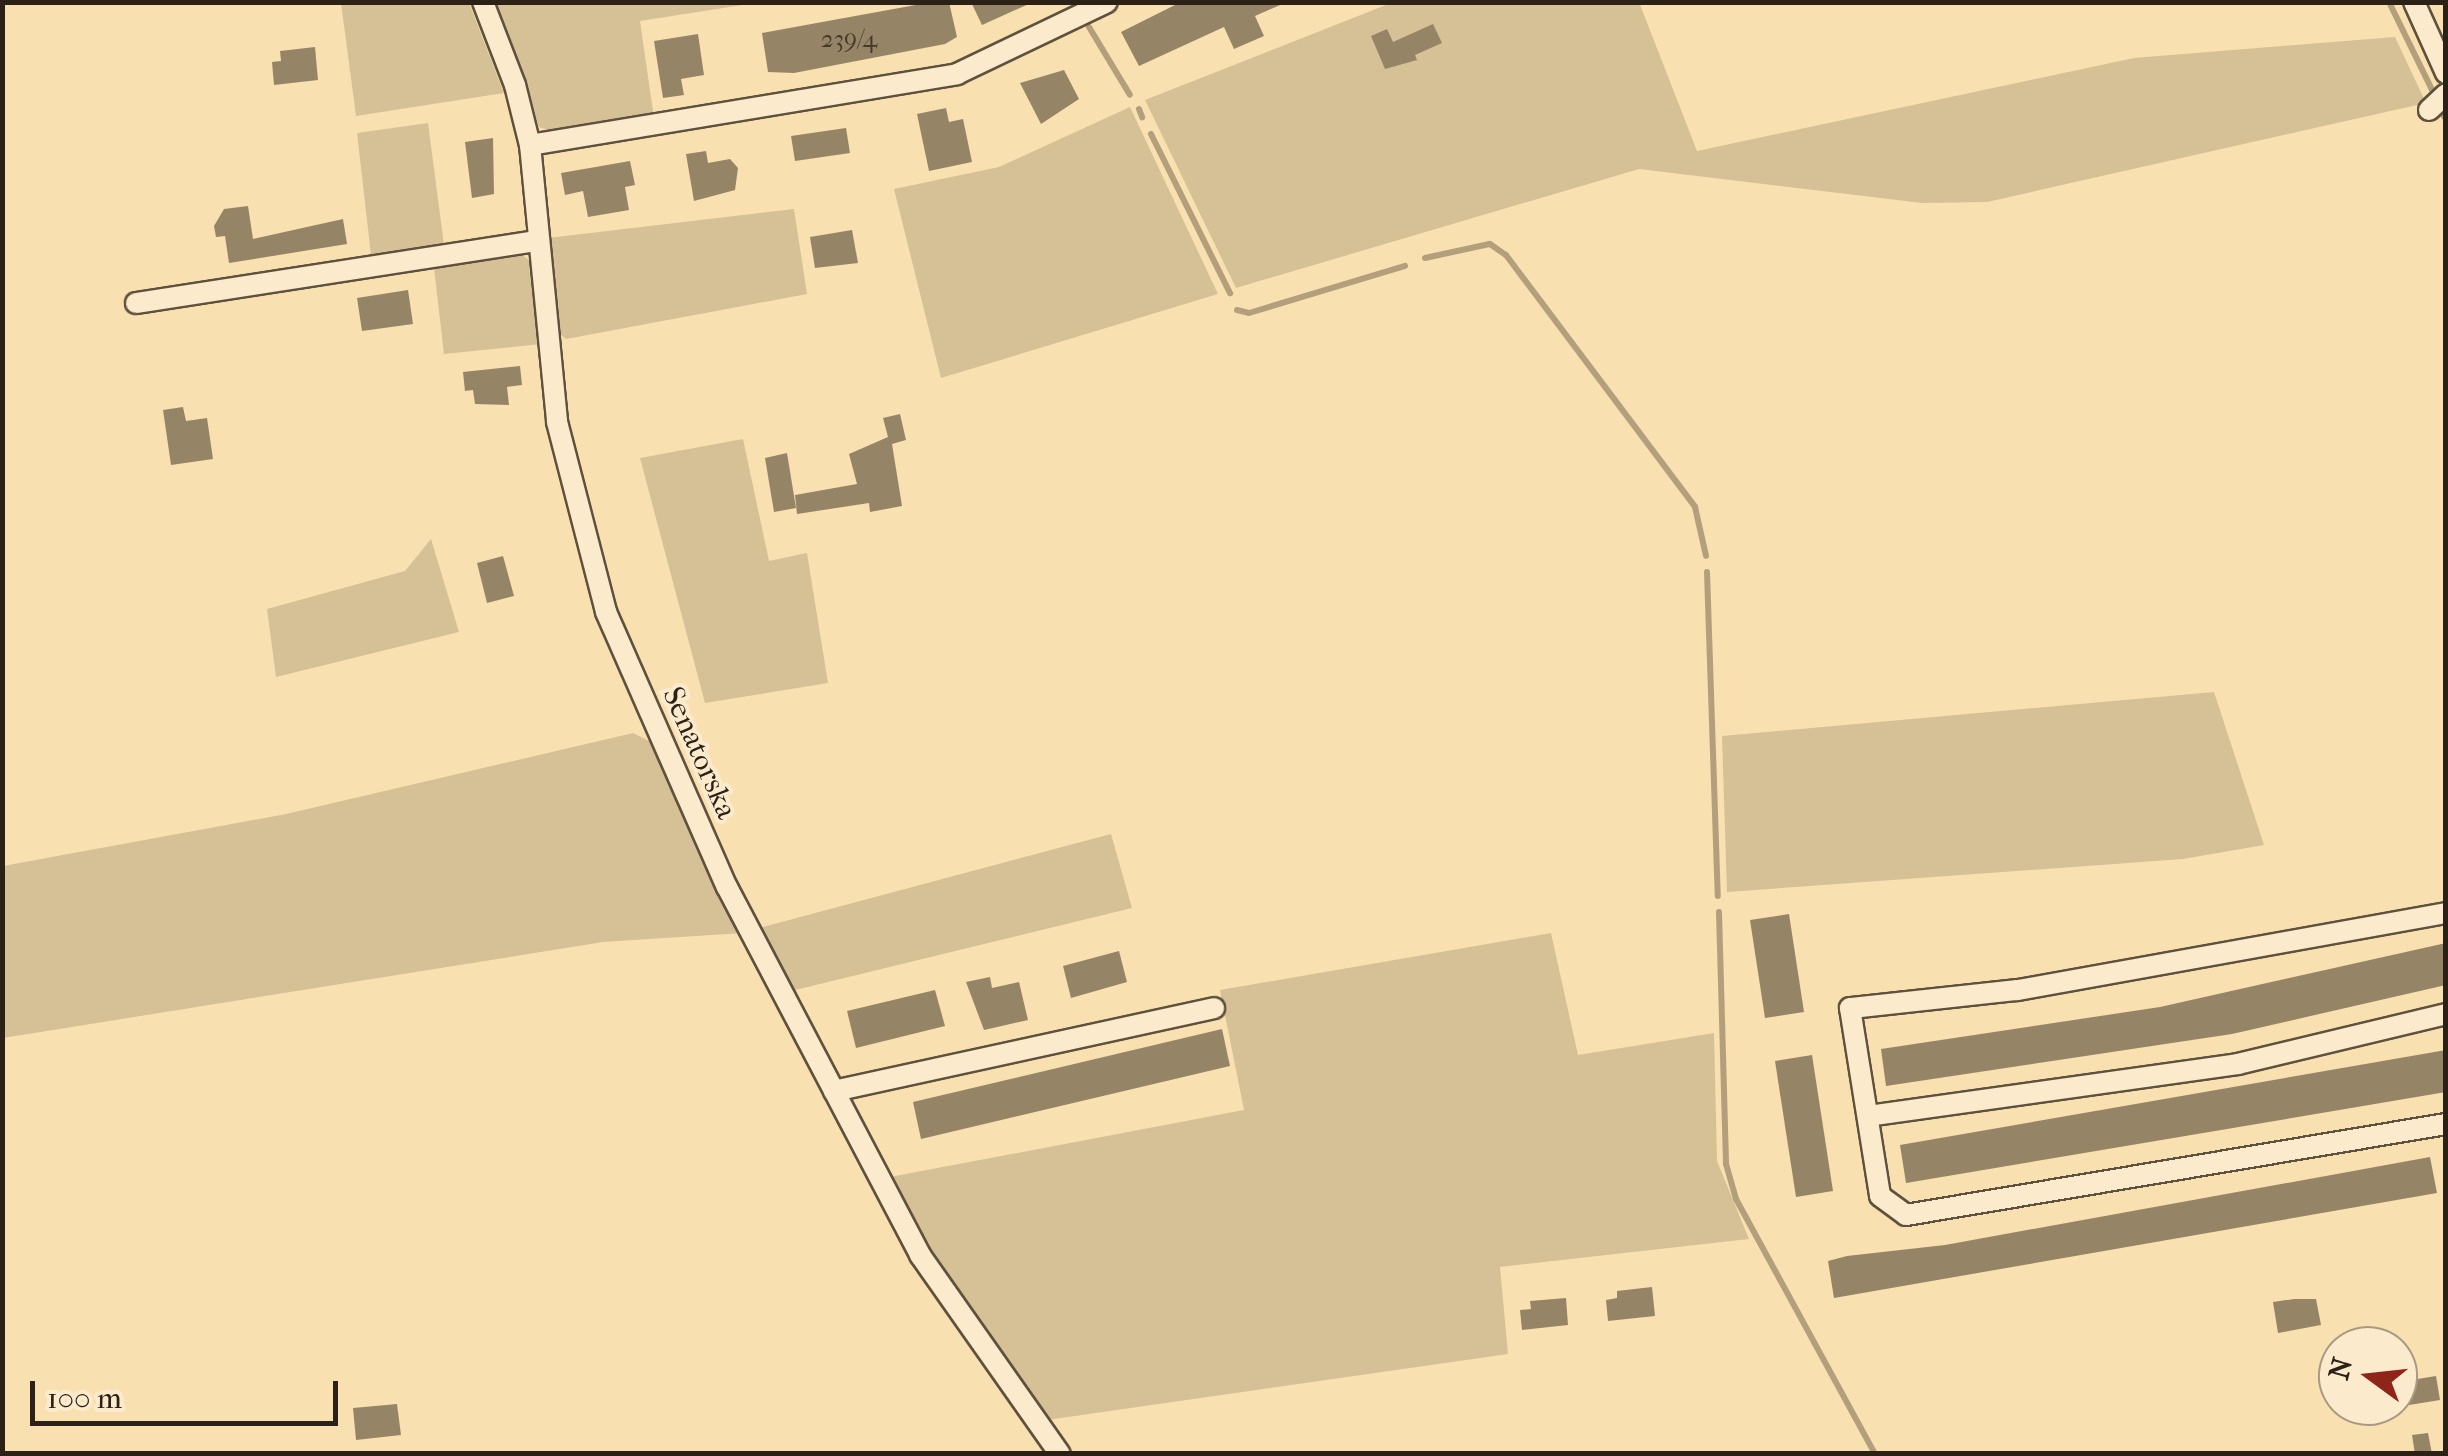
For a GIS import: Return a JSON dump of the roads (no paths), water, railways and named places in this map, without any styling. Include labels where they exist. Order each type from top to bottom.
[{"type":"street","name":"Senatorska","points":[[483,2],[530,145],[557,422],[606,612],[727,887],[834,1091],[944,1294],[1060,1454]]},
{"type":"street","points":[[530,145],[939,78],[994,61],[1107,2]]},
{"type":"street","points":[[2414,2],[2446,73]]},
{"type":"street","points":[[2429,110],[2446,94]]},
{"type":"street","points":[[136,303],[538,241]]},
{"type":"street","points":[[2446,913],[2016,990],[1850,1008],[1880,1196],[1906,1215],[2446,1124]]},
{"type":"street","points":[[834,1091],[1214,1008]]},
{"type":"street","points":[[1868,1116],[2238,1064],[2446,1014]]},
{"type":"waterway","points":[[2389,2],[2436,98]]},
{"type":"waterway","points":[[1089,27],[1130,95]]},
{"type":"waterway","points":[[1139,109],[1142,117]]},
{"type":"waterway","points":[[1151,134],[1230,293]]},
{"type":"waterway","points":[[1425,258],[1490,244],[1506,255],[1695,507],[1706,556]]},
{"type":"waterway","points":[[1237,310],[1249,313],[1405,266]]},
{"type":"waterway","points":[[1707,572],[1718,896]]},
{"type":"waterway","points":[[1719,912],[1726,1164],[1736,1199],[1875,1454]]}]
